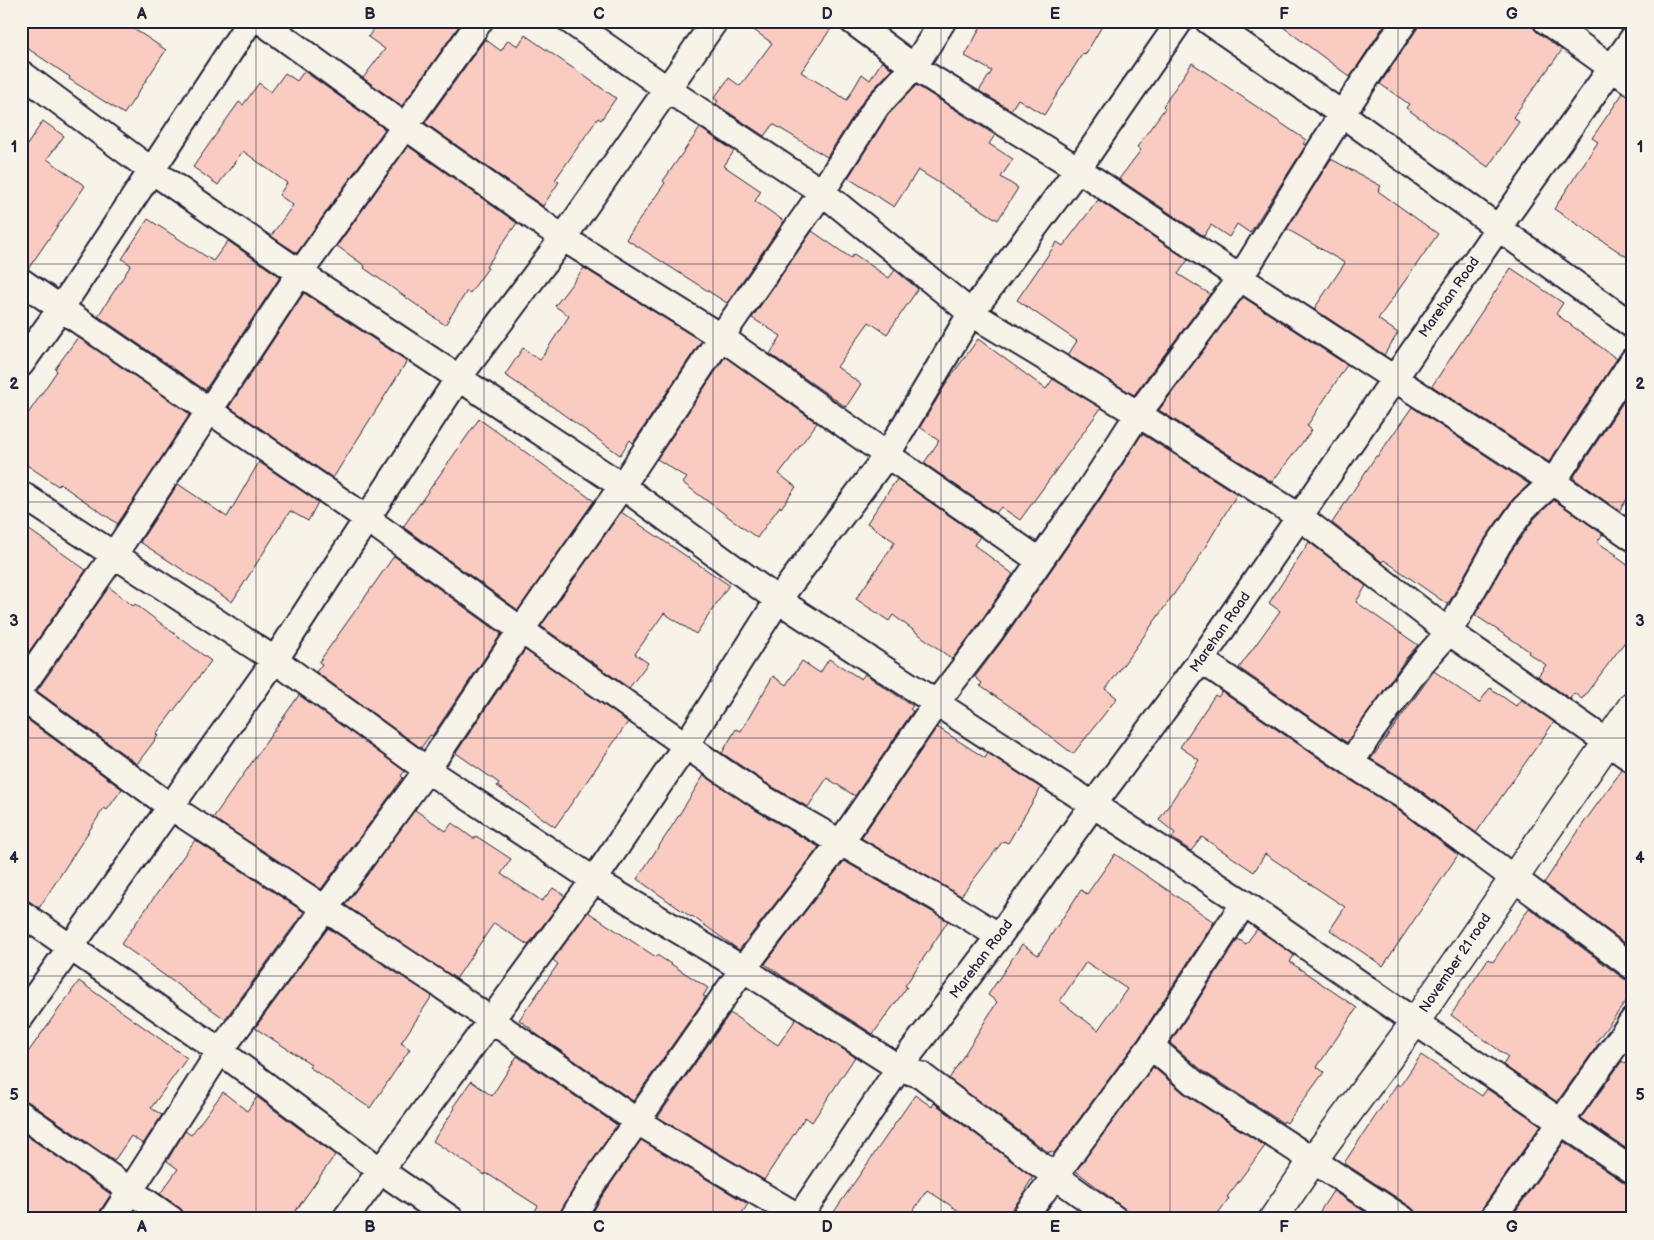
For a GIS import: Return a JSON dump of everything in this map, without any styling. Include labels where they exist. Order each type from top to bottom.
[{"type":"street","points":[[21,364],[61,308],[250,21]]},
{"type":"street","points":[[261,21],[563,238],[721,337],[1040,561]]},
{"type":"street","points":[[21,688],[114,555],[300,273],[480,21]]},
{"type":"street","points":[[570,21],[667,89],[822,192],[972,314],[1138,414],[1300,517],[1448,632],[1633,760]]},
{"type":"street","points":[[21,1017],[275,660],[459,378],[563,238],[715,21]]},
{"type":"street","points":[[852,21],[914,67],[1078,168],[1240,278],[1553,482],[1633,538]]},
{"type":"street","points":[[112,1219],[220,1051],[427,770],[521,630],[622,486],[721,337],[822,192],[877,106],[914,67],[943,21]]},
{"type":"street","points":[[345,1219],[594,880],[686,745],[778,600],[887,455],[972,314],[1078,168],[1180,21]]},
{"type":"street","points":[[1208,21],[1342,114],[1633,326]]},
{"type":"street","points":[[572,1219],[589,1190],[743,969],[840,843],[937,702],[990,633],[1138,414],[1240,278],[1342,114],[1405,21]]},
{"type":"street","points":[[1546,21],[1633,83]]},
{"type":"street","name":"Marehan Road","points":[[799,1218],[899,1068],[999,936],[1093,805],[1201,660],[1393,378],[1633,38]]},
{"type":"street","points":[[21,73],[151,170],[300,273],[622,486],[778,600],[1244,903],[1633,1171]]},
{"type":"street","points":[[21,281],[366,518],[521,630],[739,782],[999,936]]},
{"type":"street","points":[[1351,762],[1419,666],[1448,632],[1498,545],[1524,508],[1553,482],[1633,360]]},
{"type":"street","points":[[21,494],[275,660],[427,770],[594,880],[743,969],[899,1068],[921,1075],[1115,1219]]},
{"type":"street","points":[[1201,660],[1402,795],[1633,967]]},
{"type":"street","points":[[21,697],[171,807],[439,984],[638,1122],[799,1218]]},
{"type":"street","name":"November 21 road","points":[[1273,1219],[1313,1160],[1415,1022],[1633,705]]},
{"type":"street","points":[[1023,1219],[1152,1046],[1244,903]]},
{"type":"street","points":[[21,913],[220,1051],[380,1170],[451,1219]]},
{"type":"street","points":[[1492,1219],[1560,1120],[1633,1020]]},
{"type":"street","points":[[1152,1046],[1194,1083],[1403,1219]]},
{"type":"street","points":[[21,1114],[171,1219]]},
{"type":"building","points":[[29,21],[122,21],[166,50],[124,114],[69,79],[70,77],[21,44],[21,33]]},
{"type":"building","points":[[380,21],[459,21],[461,23],[402,106],[363,78],[385,49],[368,37]]},
{"type":"building","points":[[741,21],[836,21],[801,72],[847,100],[862,74],[870,80],[882,61],[892,69],[865,98],[827,157],[773,124],[764,136],[716,104],[718,101],[714,98],[729,78],[740,86],[772,43]]},
{"type":"building","points":[[984,21],[1105,21],[1085,55],[1083,53],[1044,115],[1018,99],[1011,110],[979,91],[992,71],[965,56]]},
{"type":"building","points":[[1275,21],[1387,21],[1350,77]]},
{"type":"building","points":[[1419,21],[1532,21],[1533,27],[1537,32],[1562,50],[1513,117],[1519,122],[1488,167],[1406,108],[1409,104],[1380,84],[1417,29]]},
{"type":"building","points":[[525,35],[616,98],[601,120],[598,118],[555,180],[559,182],[543,206],[425,123],[485,39],[501,51],[508,40],[518,46]]},
{"type":"building","points":[[1192,63],[1306,140],[1303,144],[1306,145],[1250,233],[1237,224],[1229,237],[1211,225],[1204,236],[1119,179],[1141,150],[1137,147],[1165,108],[1163,106]]},
{"type":"building","points":[[304,71],[385,129],[297,253],[271,236],[293,205],[279,195],[287,183],[243,151],[218,185],[193,167],[239,102],[243,105],[259,83],[271,92],[285,73],[297,81]]},
{"type":"building","points":[[916,85],[995,135],[989,144],[1013,159],[1001,177],[1018,188],[998,220],[918,170],[894,207],[848,178],[888,115]]},
{"type":"building","points":[[1623,93],[1633,97],[1633,261],[1554,209],[1598,142],[1592,138]]},
{"type":"building","points":[[43,121],[64,136],[47,159],[85,186],[28,269],[21,267],[21,141],[27,145]]},
{"type":"building","points":[[700,128],[734,151],[724,166],[761,191],[755,201],[784,221],[727,303],[626,239]]},
{"type":"building","points":[[408,146],[517,223],[486,267],[488,268],[470,293],[467,291],[445,325],[364,268],[365,266],[337,246]]},
{"type":"building","points":[[1331,159],[1381,186],[1378,191],[1438,234],[1378,319],[1398,333],[1384,355],[1314,309],[1345,263],[1287,229]]},
{"type":"building","points":[[1098,200],[1188,260],[1178,274],[1210,294],[1134,395],[1068,355],[1077,341],[1017,300],[1057,242],[1063,246]]},
{"type":"building","points":[[148,219],[213,261],[228,241],[280,277],[205,390],[98,316],[131,265],[122,259]]},
{"type":"building","points":[[812,231],[851,258],[854,254],[889,278],[895,270],[918,289],[887,334],[869,322],[837,367],[861,384],[846,407],[770,354],[781,336],[752,318]]},
{"type":"building","points":[[584,268],[701,341],[633,443],[630,440],[620,455],[505,375],[523,348],[540,360],[569,316],[555,306]]},
{"type":"building","points":[[1511,268],[1563,303],[1556,314],[1617,359],[1549,462],[1432,386]]},
{"type":"building","points":[[304,293],[407,361],[333,478],[229,407]]},
{"type":"building","points":[[1243,297],[1347,365],[1307,426],[1312,430],[1272,482],[1159,410]]},
{"type":"building","points":[[78,337],[190,414],[118,524],[60,484],[58,486],[21,461],[21,424],[57,371],[55,369]]},
{"type":"building","points":[[978,339],[1046,389],[1053,379],[1101,408],[1020,520],[1001,507],[996,513],[924,463],[939,441],[920,427],[949,379]]},
{"type":"building","points":[[725,357],[817,423],[779,474],[796,487],[757,538],[683,483],[687,478],[657,459]]},
{"type":"building","points":[[1633,387],[1633,490],[1619,511],[1573,478]]},
{"type":"building","points":[[1412,407],[1529,484],[1512,500],[1486,537],[1447,604],[1384,560],[1382,562],[1332,523],[1376,456],[1378,456]]},
{"type":"building","points":[[479,419],[594,501],[518,610],[403,527]]},
{"type":"building","points":[[1142,434],[1237,494],[1199,559],[1106,689],[1117,698],[1073,754],[1020,713],[980,686],[982,683],[975,677],[1101,498]]},
{"type":"building","points":[[259,462],[318,502],[308,521],[290,511],[232,602],[140,542],[178,484],[227,517]]},
{"type":"building","points":[[897,479],[980,537],[974,545],[1013,574],[952,659],[893,615],[889,621],[856,599],[895,542],[867,523]]},
{"type":"building","points":[[1554,500],[1603,534],[1597,542],[1617,555],[1615,556],[1633,569],[1633,631],[1582,699],[1574,693],[1570,699],[1538,676],[1546,665],[1528,653],[1529,651],[1475,615],[1510,553],[1535,518]]},
{"type":"building","points":[[621,512],[729,585],[696,634],[664,613],[635,654],[648,663],[629,688],[541,626]]},
{"type":"building","points":[[21,524],[86,570],[21,663]]},
{"type":"building","points":[[1309,542],[1366,586],[1356,602],[1418,645],[1407,657],[1347,743],[1239,668],[1280,611],[1269,603]]},
{"type":"building","points":[[394,556],[501,634],[432,736],[430,735],[421,748],[316,672],[322,664],[319,662]]},
{"type":"building","points":[[109,587],[133,606],[135,604],[211,661],[156,734],[158,736],[137,764],[37,691]]},
{"type":"building","points":[[525,650],[628,722],[555,827],[497,786],[499,783],[456,753]]},
{"type":"building","points":[[829,659],[861,679],[865,674],[913,706],[910,709],[913,711],[855,796],[827,778],[808,807],[771,786],[722,753],[736,729],[741,731],[773,676],[786,685],[802,661],[820,673]]},
{"type":"building","points":[[1434,671],[1479,703],[1490,688],[1516,706],[1521,699],[1554,722],[1476,833],[1411,783],[1371,759]]},
{"type":"building","points":[[1222,692],[1355,783],[1394,807],[1458,855],[1383,966],[1330,930],[1345,907],[1265,854],[1254,872],[1202,837],[1191,851],[1172,838],[1175,833],[1159,820],[1199,760],[1180,747],[1215,695],[1218,697]]},
{"type":"building","points":[[299,695],[405,771],[401,776],[403,778],[321,889],[213,818]]},
{"type":"building","points":[[21,715],[122,789],[107,810],[104,808],[39,908],[29,901],[21,899]]},
{"type":"building","points":[[937,727],[985,758],[988,753],[1041,788],[1008,843],[1003,841],[961,896],[861,838]]},
{"type":"building","points":[[1622,770],[1633,774],[1633,949],[1544,883]]},
{"type":"building","points":[[704,775],[755,810],[819,847],[739,950],[637,879]]},
{"type":"building","points":[[415,810],[446,831],[452,823],[474,839],[476,836],[511,859],[501,874],[542,901],[553,888],[565,896],[528,945],[494,923],[456,979],[345,905]]},
{"type":"building","points":[[195,840],[304,912],[225,1019],[121,944]]},
{"type":"building","points":[[1115,854],[1214,922],[1139,1038],[1054,1153],[1050,1151],[1049,1153],[949,1079],[997,1002],[988,995],[1022,944],[1038,955],[1081,890],[1087,894]],"holes":[[[1086,962],[1127,989],[1098,1030],[1060,1001]]]},
{"type":"building","points":[[844,861],[948,921],[905,986],[907,987],[873,1034],[765,964]]},
{"type":"building","points":[[1529,908],[1624,979],[1633,981],[1633,992],[1596,1042],[1599,1043],[1557,1102],[1503,1065],[1508,1057],[1451,1015],[1488,959],[1493,962]]},
{"type":"building","points":[[588,912],[656,957],[657,955],[708,988],[703,996],[706,997],[633,1101],[519,1020],[558,964],[553,960]]},
{"type":"building","points":[[328,928],[432,996],[401,1043],[410,1049],[370,1108],[309,1067],[311,1064],[255,1028]]},
{"type":"building","points":[[1257,929],[1294,955],[1290,962],[1357,1008],[1317,1067],[1324,1072],[1287,1123],[1284,1121],[1283,1123],[1203,1071],[1170,1043],[1238,939],[1246,944]]},
{"type":"building","points":[[79,981],[187,1058],[151,1108],[162,1115],[143,1144],[131,1136],[114,1161],[29,1102],[21,1100],[21,1062]]},
{"type":"building","points":[[730,1013],[778,1045],[796,1019],[855,1057],[812,1122],[805,1117],[764,1180],[658,1117]]},
{"type":"building","points":[[1421,1055],[1482,1096],[1487,1089],[1541,1125],[1480,1211],[1478,1219],[1417,1219],[1416,1212],[1411,1207],[1344,1163],[1397,1084],[1400,1086]]},
{"type":"building","points":[[517,1056],[617,1125],[577,1183],[558,1219],[530,1219],[538,1206],[486,1173],[485,1175],[433,1141],[471,1081],[492,1096]]},
{"type":"building","points":[[1622,1061],[1633,1069],[1633,1153],[1581,1118]]},
{"type":"building","points":[[1153,1067],[1186,1095],[1265,1146],[1227,1197],[1229,1198],[1214,1219],[1138,1219],[1076,1171]]},
{"type":"building","points":[[223,1092],[247,1111],[257,1097],[335,1155],[290,1219],[185,1219],[184,1213],[180,1208],[160,1194],[178,1169],[167,1161],[185,1131],[191,1135]]},
{"type":"building","points":[[915,1095],[932,1107],[934,1103],[1033,1177],[1024,1194],[1011,1210],[1009,1219],[971,1219],[927,1190],[908,1219],[829,1219]]},
{"type":"building","points":[[21,1132],[111,1194],[100,1211],[98,1219],[21,1219]]},
{"type":"building","points":[[641,1140],[748,1204],[738,1219],[589,1219],[601,1198]]},
{"type":"building","points":[[1564,1142],[1625,1183],[1633,1185],[1633,1219],[1510,1219]]},
{"type":"building","points":[[1333,1191],[1376,1219],[1315,1219]]}]
